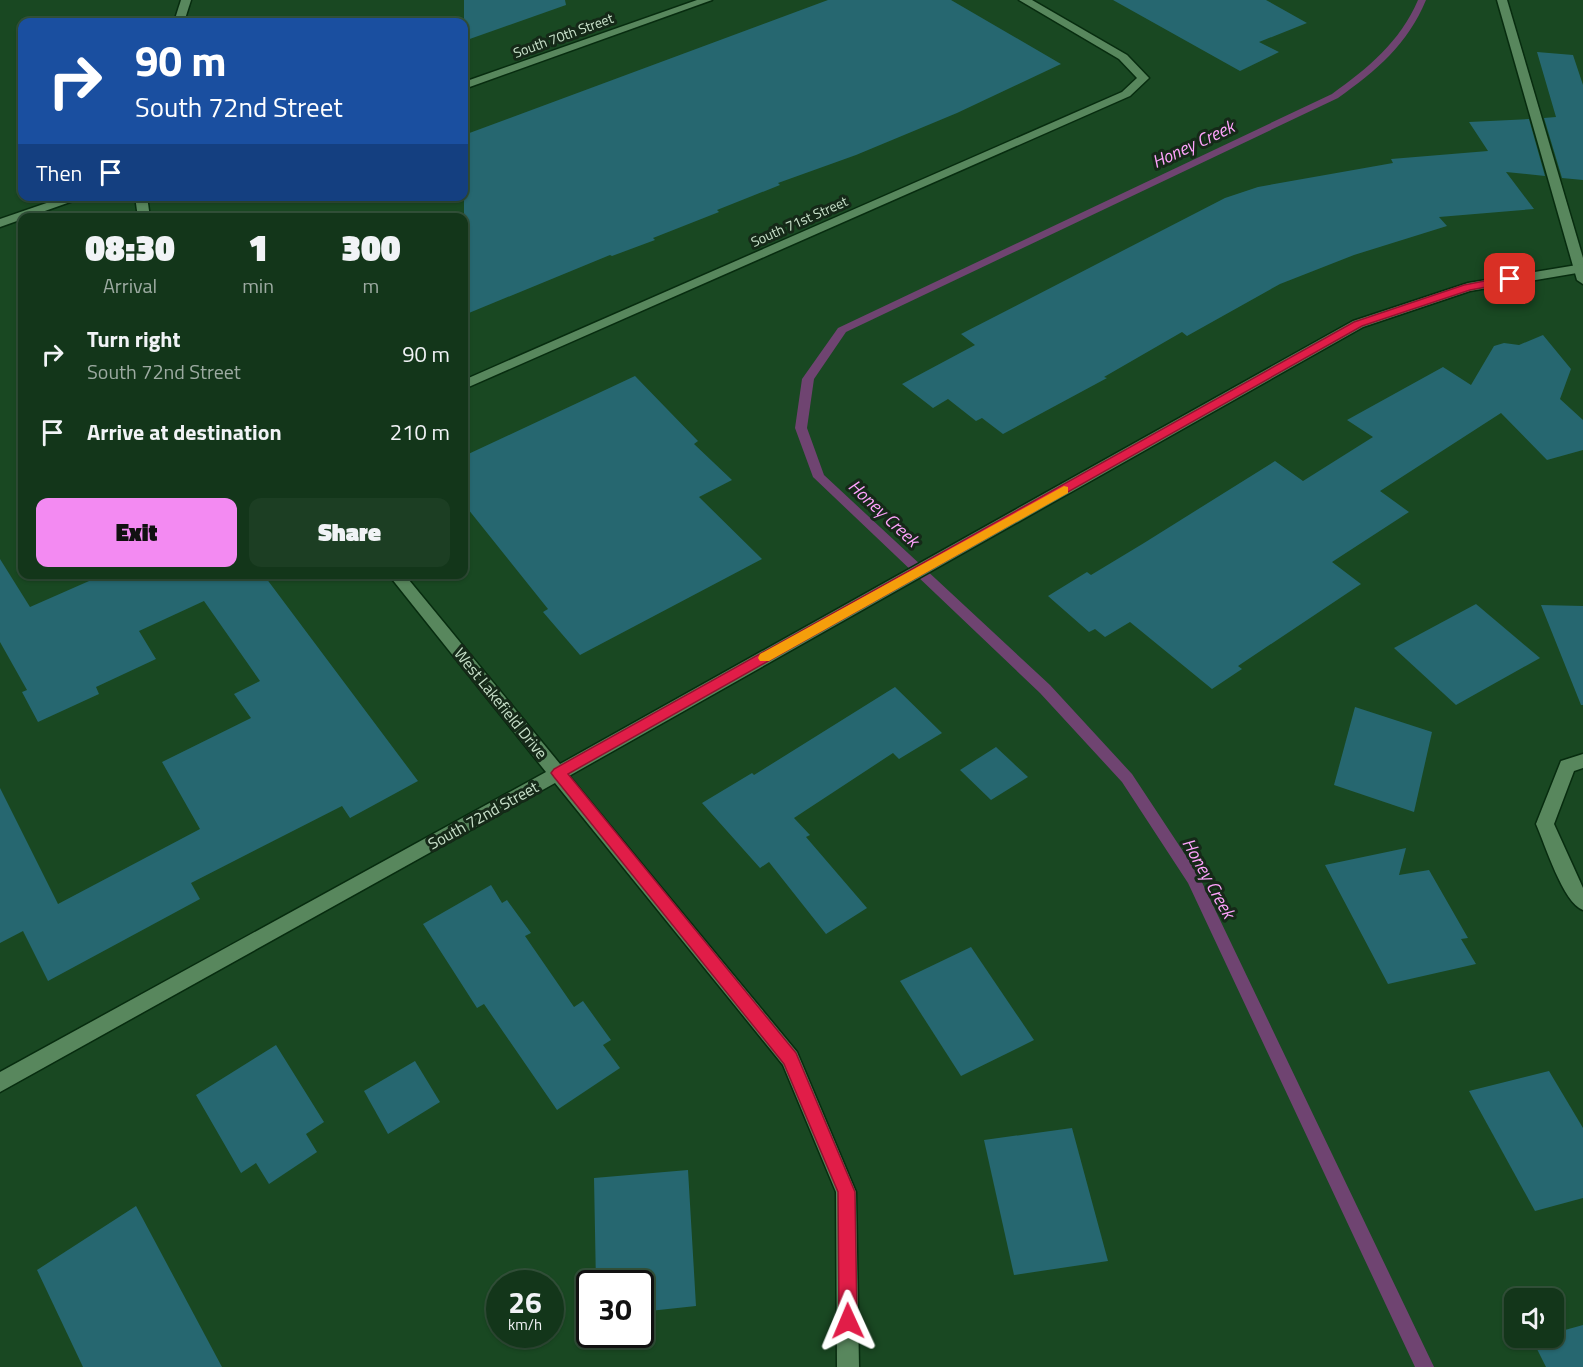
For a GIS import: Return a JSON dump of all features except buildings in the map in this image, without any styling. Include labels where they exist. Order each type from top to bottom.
[{"type":"street","points":[[180,18],[186,0]]},
{"type":"street","name":"South 70th Street","points":[[468,85],[707,0]]},
{"type":"street","name":"South 71st Street","points":[[468,383],[1126,94],[1143,78],[1123,57],[1024,0]]},
{"type":"street","points":[[1502,0],[1582,272]]},
{"type":"street","points":[[28,213],[65,201]]},
{"type":"street","points":[[0,222],[18,216]]},
{"type":"street","name":"South 72nd Street","points":[[0,1083],[559,773],[1358,324],[1467,287],[1582,272]]},
{"type":"street","name":"West Lakefield Drive","points":[[399,579],[790,1059],[846,1192],[848,1367]]},
{"type":"street","points":[[1583,761],[1567,766],[1545,824],[1574,890],[1583,902]]},
{"type":"waterway","name":"Honey Creek","points":[[1422,0],[1407,30],[1397,43],[1374,66],[1335,96],[842,330],[808,379],[801,428],[819,477],[1045,689],[1127,778],[1193,879],[1425,1367]]},
{"type":"slow traffic","points":[[764,658],[1064,490]]},
{"type":"route","points":[[848,1321],[846,1192],[790,1059],[559,773],[1358,324],[1467,287],[1510,279]]}]
